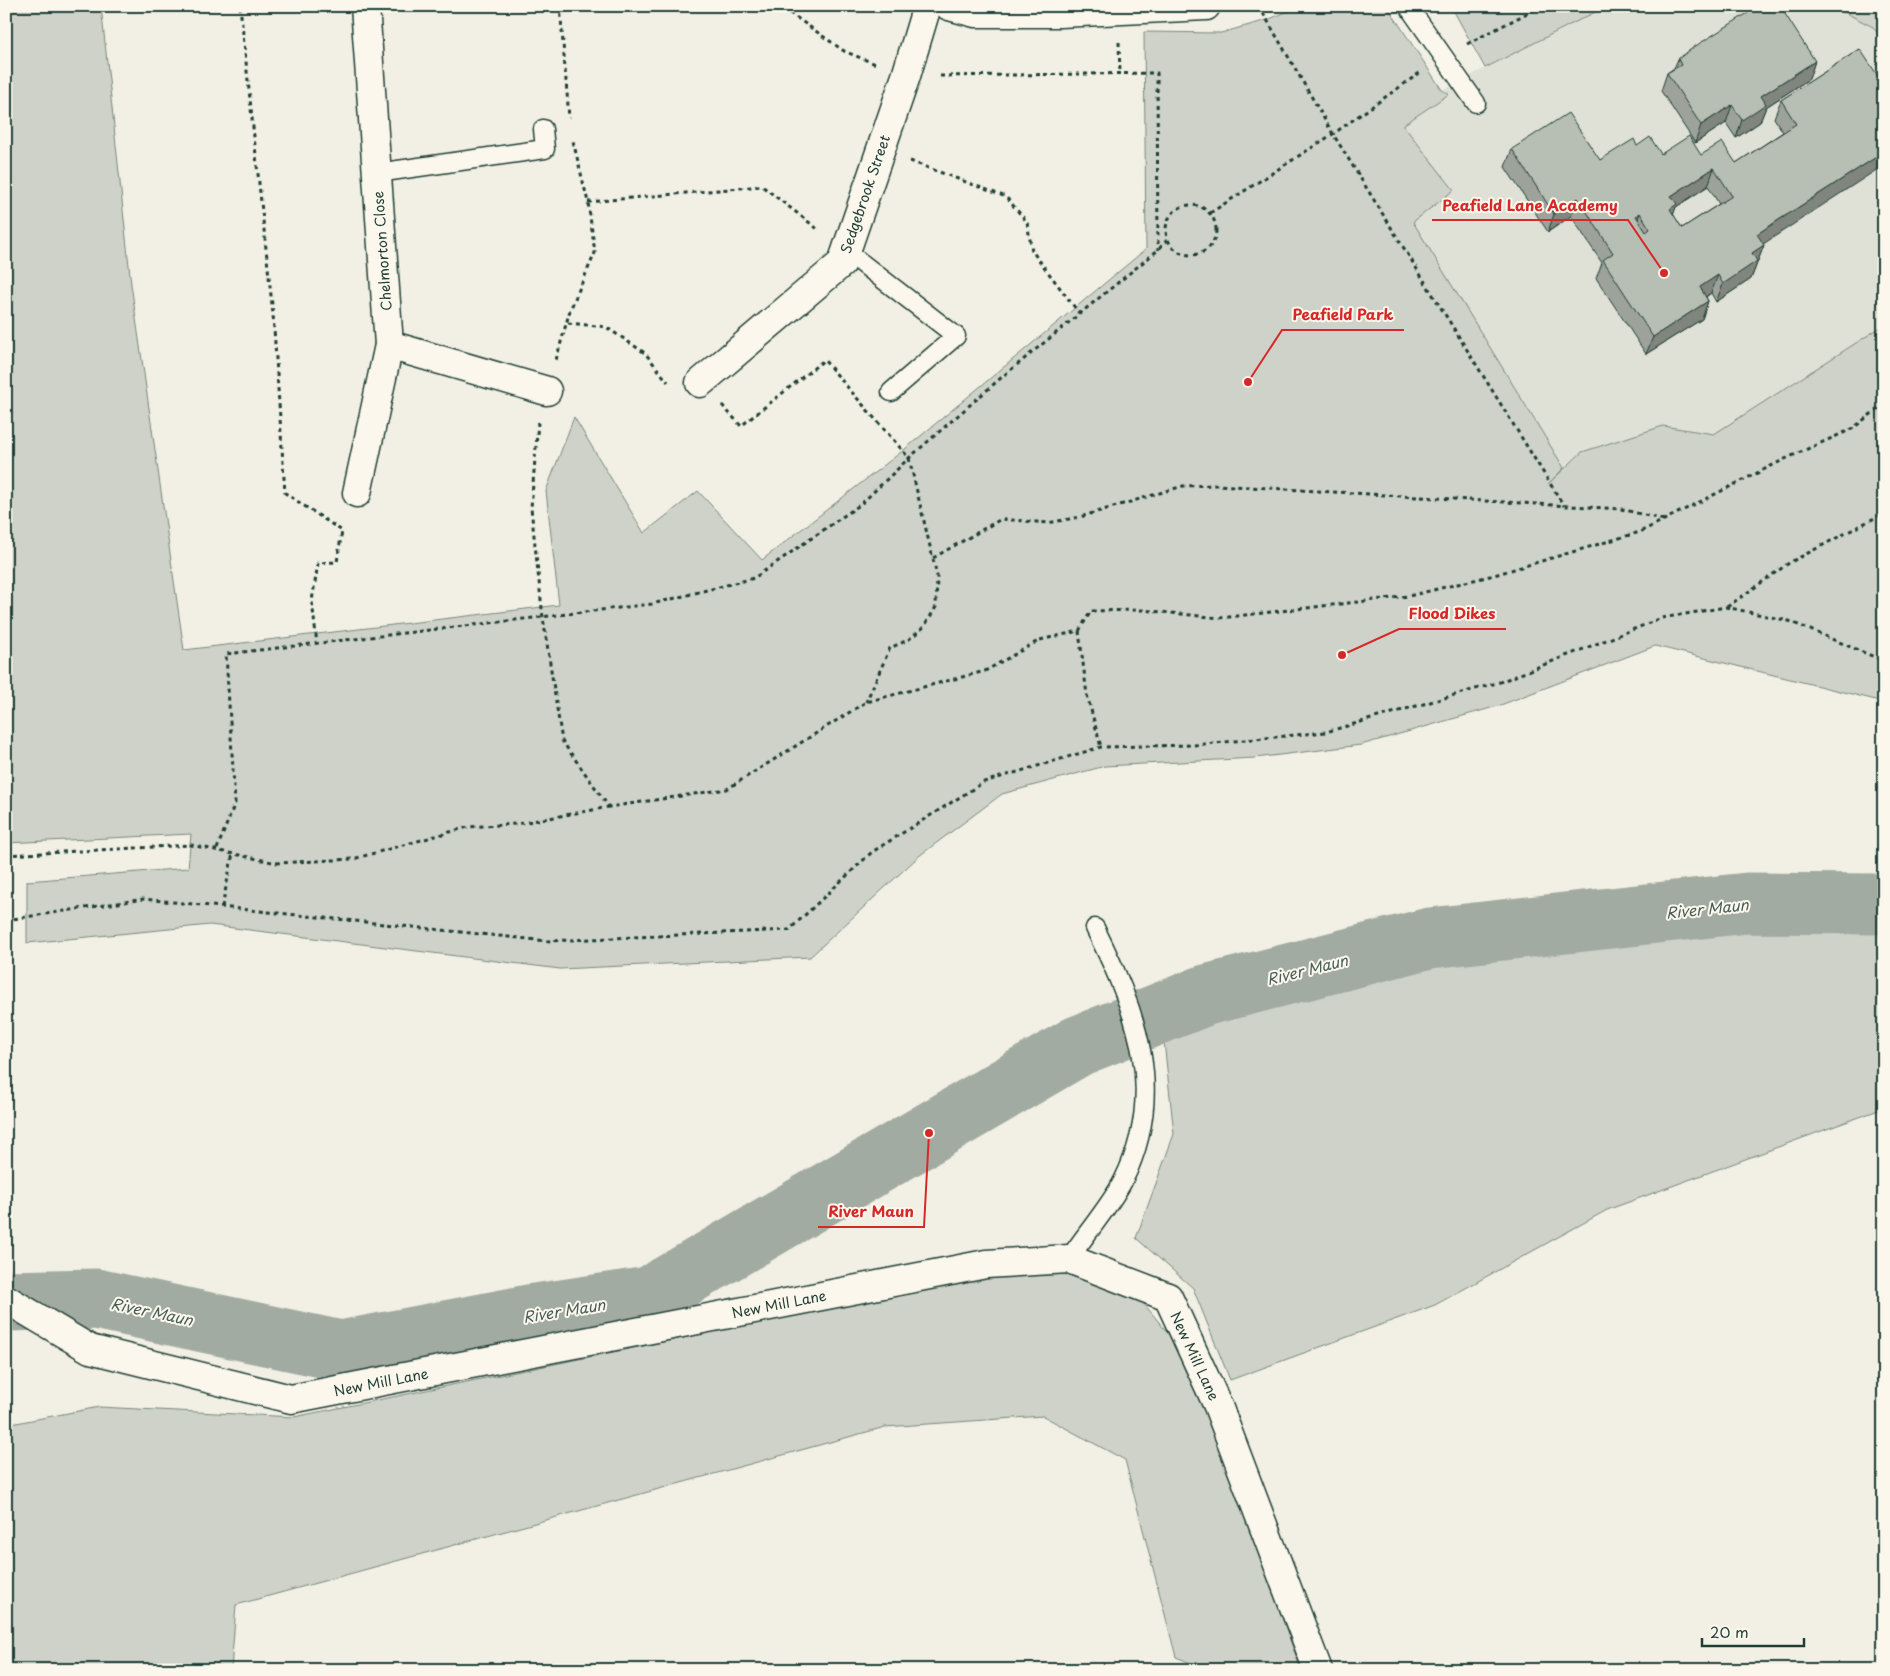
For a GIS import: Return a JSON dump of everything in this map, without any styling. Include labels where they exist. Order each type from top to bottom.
[{"type":"street","name":"Chelmorton Close","points":[[357,493],[388,346],[365,6]]},
{"type":"street","name":"Sedgebrook Street","points":[[700,383],[842,263],[928,6]]},
{"type":"street","points":[[949,6],[975,13],[1060,13],[1206,6]]},
{"type":"street","points":[[388,346],[546,391]]},
{"type":"street","name":"New Mill Lane","points":[[6,1299],[90,1349],[291,1399],[986,1264],[1069,1259],[1168,1297],[1218,1406],[1318,1670]]},
{"type":"lane","points":[[1408,6],[1476,103]]},
{"type":"lane","points":[[377,173],[545,149],[543,129]]},
{"type":"lane","points":[[846,251],[956,336],[891,392]]},
{"type":"lane","points":[[1069,1259],[1122,1182],[1137,1149],[1145,1118],[1145,1068],[1130,1006],[1095,928]]},
{"type":"path","points":[[240,6],[273,314],[285,493],[342,531],[338,562],[318,563],[312,601],[317,644]]},
{"type":"path","points":[[560,6],[569,124]]},
{"type":"path","points":[[785,6],[790,13],[844,52],[906,76],[1157,73],[1158,250]]},
{"type":"path","points":[[1259,6],[1333,134],[1564,506]]},
{"type":"path","points":[[1210,213],[1333,134],[1443,57],[1541,6]]},
{"type":"path","points":[[571,132],[588,202],[595,253],[570,310],[568,323],[538,422],[532,508],[543,618],[562,741],[609,807]]},
{"type":"path","points":[[881,150],[1006,197],[1027,222],[1032,251],[1079,313]]},
{"type":"path","points":[[588,202],[762,186],[846,251]]},
{"type":"path","points":[[1187,205],[1196,205],[1210,213],[1215,224],[1216,234],[1209,248],[1202,252],[1183,254],[1173,248],[1167,240],[1166,227],[1174,211],[1187,205]]},
{"type":"path","points":[[217,850],[235,803],[226,654],[652,604],[754,578],[861,504],[908,458],[1079,313],[1158,250],[1167,240]]},
{"type":"path","points":[[568,323],[606,327],[645,353],[669,383]]},
{"type":"path","points":[[700,383],[741,426],[824,360],[908,458],[937,576],[936,607],[924,626],[908,640],[890,648],[866,702]]},
{"type":"path","points":[[1101,747],[1087,695],[1079,631],[1091,611],[1142,610],[1220,618],[1409,596],[1559,557],[1640,532],[1785,459],[1852,429],[1884,404]]},
{"type":"path","points":[[933,558],[1001,519],[1048,524],[1080,518],[1183,486],[1217,485],[1621,510],[1664,520]]},
{"type":"path","points":[[1726,607],[1789,562],[1884,513]]},
{"type":"path","points":[[6,920],[144,899],[547,941],[789,930],[872,852],[984,782],[1101,747],[1194,745],[1326,732],[1500,682],[1662,618],[1726,607],[1789,621],[1884,661]]},
{"type":"path","points":[[6,855],[191,845],[277,863],[353,859],[468,827],[516,824],[609,807],[727,789],[866,702],[985,671],[1040,640],[1079,631]]},
{"type":"path","points":[[222,907],[233,853]]},
{"type":"shaded area","points":[[6,6],[101,6],[131,284],[184,650],[559,605],[546,491],[574,417],[644,533],[698,491],[762,560],[905,449],[1146,249],[1144,32],[1221,33],[1267,20],[1301,6],[1387,6],[1442,90],[1449,94],[1403,125],[1454,190],[1413,222],[1564,468],[1548,484],[1582,452],[1663,426],[1714,434],[1884,325],[1884,702],[1655,646],[1498,706],[1361,745],[1255,758],[1105,766],[1002,794],[919,856],[810,957],[560,969],[210,925],[27,943],[27,881],[188,868],[191,834],[6,843]]},
{"type":"shaded area","points":[[1451,6],[1607,6],[1485,68]]},
{"type":"shaded area","points":[[1607,6],[1832,6],[1873,27],[1884,42],[1884,325],[1714,434],[1663,426],[1582,452],[1564,469],[1413,222],[1402,125],[1449,95],[1442,90]]},
{"type":"shaded area","points":[[1832,6],[1884,6],[1884,42],[1873,27]]},
{"type":"shaded area","points":[[1884,922],[1884,1108],[1607,1210],[1435,1305],[1230,1380],[1193,1288],[1136,1238],[1174,1134],[1163,1032],[1420,968],[1718,925]]},
{"type":"shaded area","points":[[1022,1269],[1084,1277],[1139,1298],[1178,1345],[1199,1387],[1301,1670],[1208,1670],[1176,1657],[1125,1460],[1043,1416],[885,1427],[236,1605],[231,1670],[6,1670],[6,1425],[99,1407],[294,1417]]},
{"type":"building","points":[[1759,6],[1780,6],[1815,61],[1761,96],[1766,104],[1742,120],[1732,105],[1701,125],[1667,73],[1681,65],[1678,59],[1694,47]]},
{"type":"building","points":[[1860,49],[1884,85],[1884,152],[1757,234],[1764,245],[1752,253],[1757,261],[1723,284],[1718,275],[1700,287],[1708,301],[1653,337],[1603,260],[1613,253],[1578,198],[1554,214],[1512,149],[1568,113],[1600,160],[1634,139],[1637,146],[1650,137],[1661,154],[1689,136],[1701,155],[1722,142],[1736,163],[1796,124],[1781,100]],"holes":[[[1714,168],[1732,196],[1682,228],[1670,209],[1677,204],[1671,196]],[[1640,213],[1650,229],[1646,232],[1636,216]]]},
{"type":"waterway","name":"River Maun","points":[[6,1301],[96,1299],[341,1351],[529,1315],[649,1297],[1078,1046],[1206,995],[1430,938],[1747,903],[1884,904]]},
{"type":"place","name":"Peafield Lane Academy","points":[[1664,273]]},
{"type":"place","name":"Peafield Park","points":[[1248,382]]},
{"type":"place","name":"Flood Dikes","points":[[1342,655]]},
{"type":"place","name":"River Maun","points":[[929,1133]]}]
